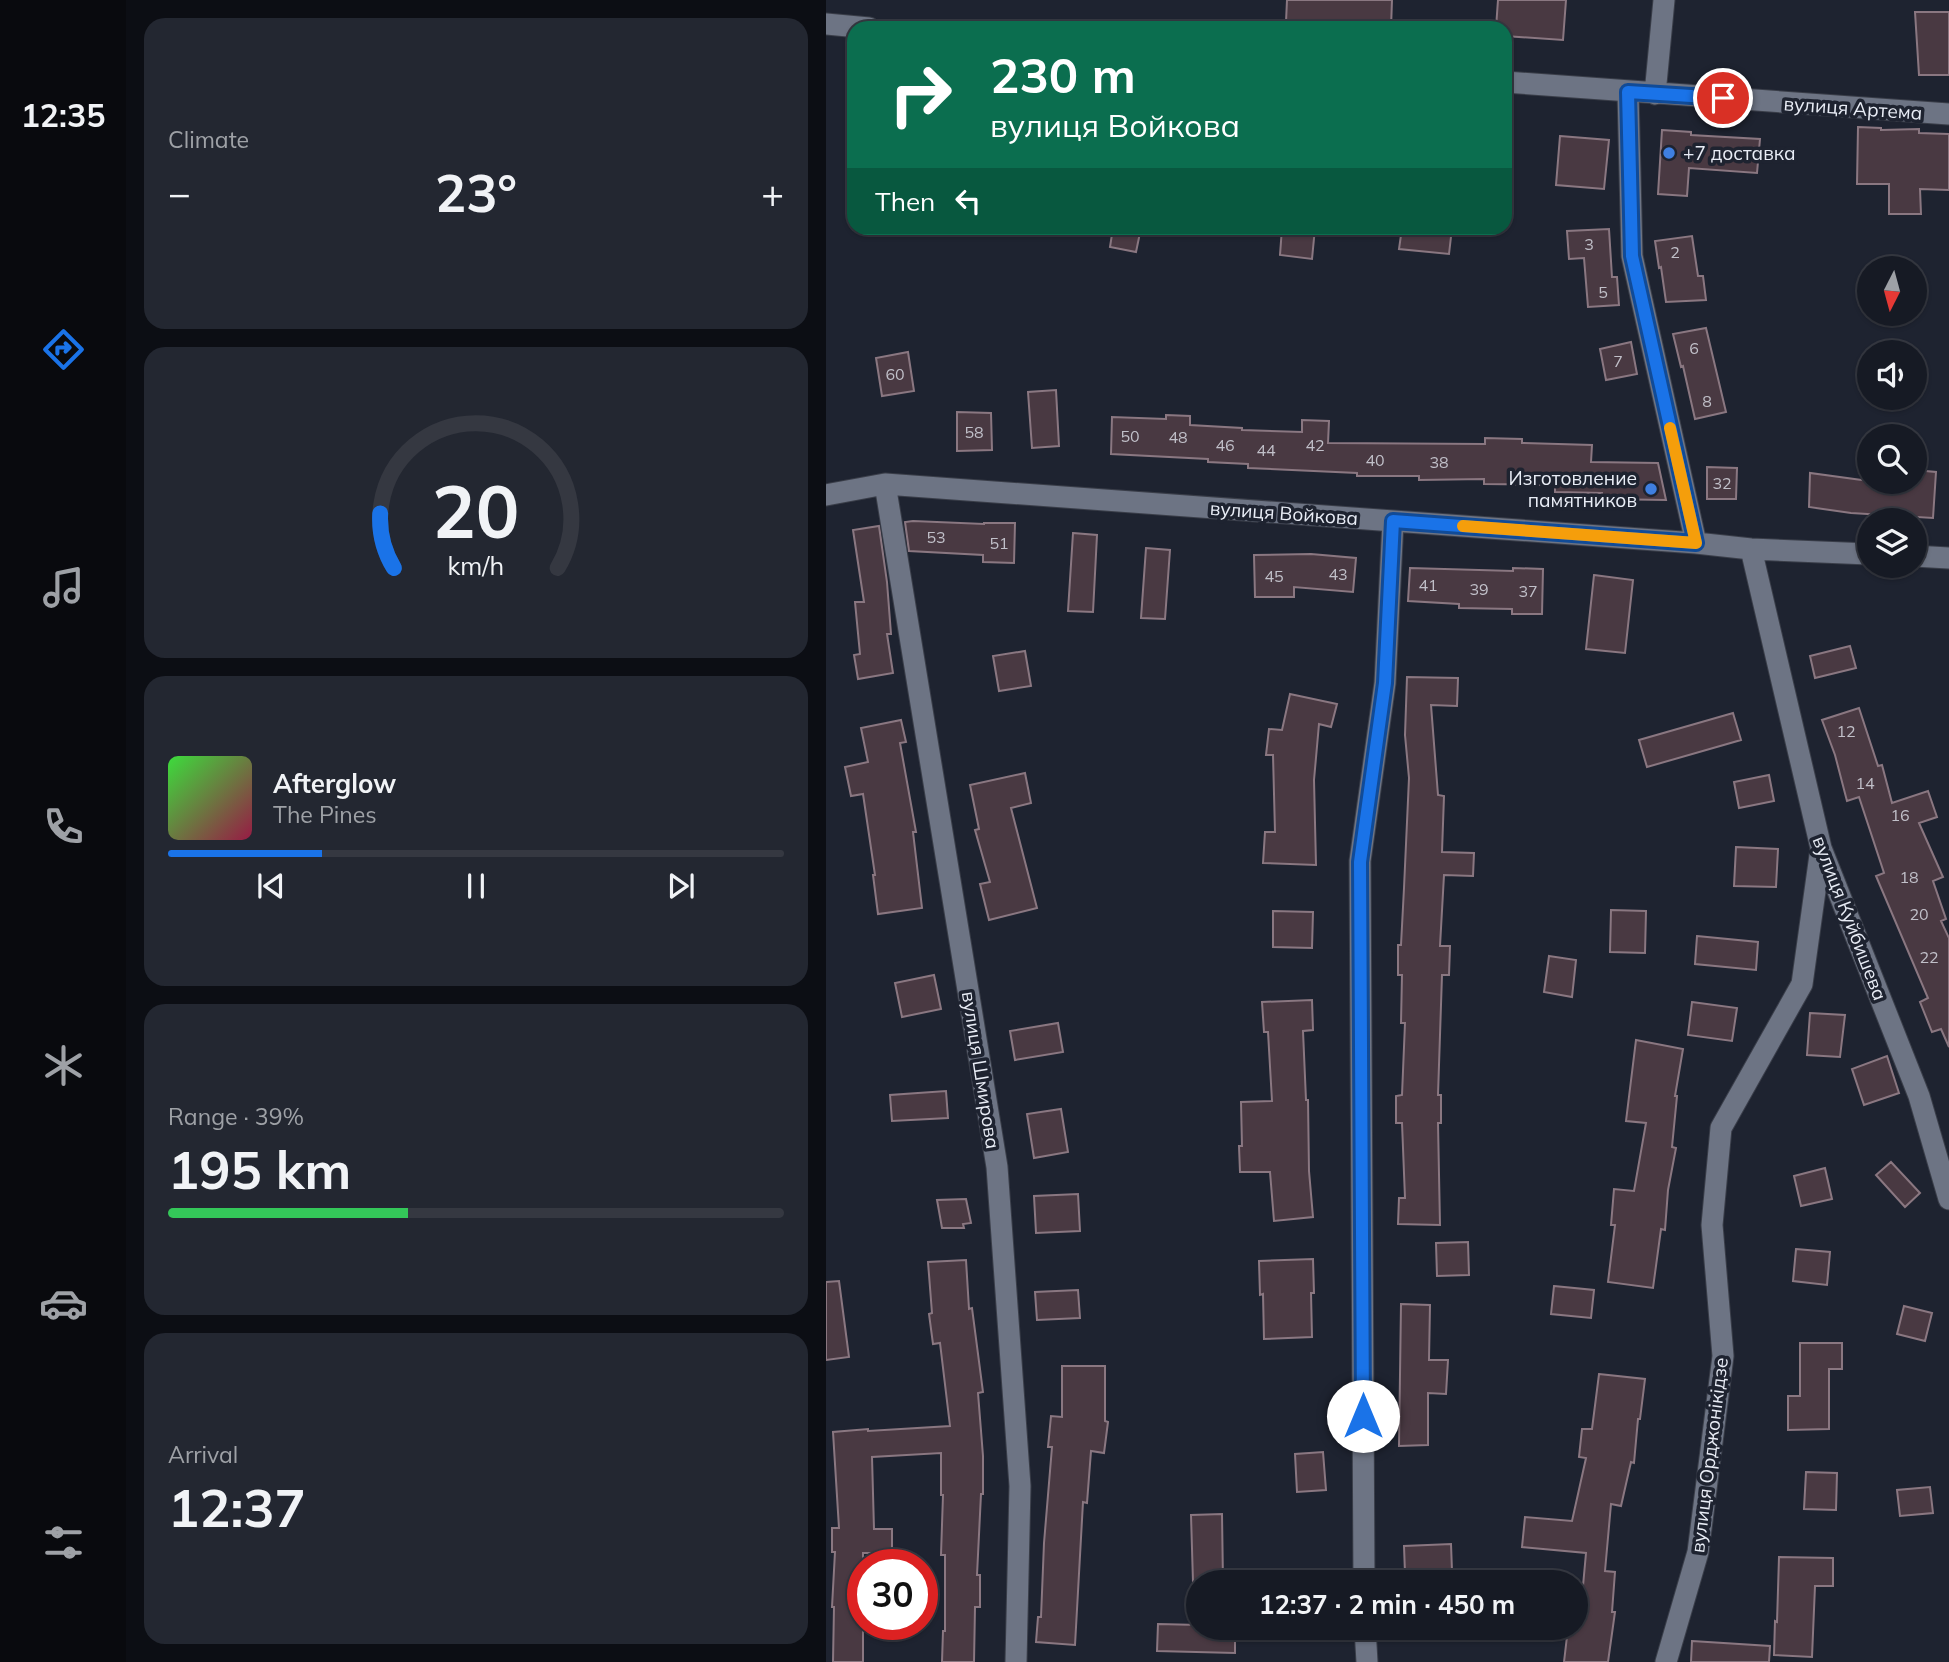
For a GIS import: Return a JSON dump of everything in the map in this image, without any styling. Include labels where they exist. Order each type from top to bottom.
[{"type":"street","points":[[1655,94],[1664,0]]},
{"type":"street","points":[[826,24],[847,26]]},
{"type":"street","name":"вулиця Артема","points":[[1512,83],[1949,114]]},
{"type":"street","points":[[1628,92],[1632,256],[1696,543]]},
{"type":"street","name":"вулиця Войкова","points":[[826,495],[885,484],[1751,549],[1857,553]]},
{"type":"street","name":"вулиця Шмирова","points":[[885,484],[997,1167],[1020,1486],[1016,1662]]},
{"type":"street","points":[[1364,1570],[1360,862],[1385,683],[1393,521]]},
{"type":"street","name":"вулиця Куйбишева","points":[[1751,549],[1821,848],[1919,1096],[1949,1199]]},
{"type":"street","points":[[1927,557],[1949,558]]},
{"type":"street","name":"вулиця Орджонікідзе","points":[[1666,1662],[1698,1552],[1723,1356],[1712,1225],[1721,1128],[1802,984],[1821,848]]},
{"type":"street","points":[[1366,1640],[1367,1662]]},
{"type":"building","points":[[1287,0],[1392,0],[1391,21],[1286,21]]},
{"type":"building","points":[[1498,0],[1566,0],[1563,40],[1512,36],[1512,21],[1496,21]]},
{"type":"building","points":[[1915,12],[1949,12],[1949,75],[1919,75]]},
{"type":"building","points":[[1858,127],[1881,130],[1919,129],[1919,133],[1949,134],[1949,190],[1920,189],[1921,214],[1889,214],[1889,184],[1857,184]]},
{"type":"building","points":[[1662,130],[1691,132],[1691,135],[1760,139],[1757,173],[1689,168],[1687,196],[1658,194]]},
{"type":"building","points":[[1560,136],[1609,140],[1604,189],[1556,185]]},
{"type":"building","points":[[1609,229],[1612,277],[1617,277],[1619,305],[1588,307],[1584,258],[1569,259],[1567,231]]},
{"type":"building","points":[[1112,235],[1140,235],[1136,252],[1110,247]]},
{"type":"building","points":[[1281,235],[1314,235],[1312,259],[1280,255]]},
{"type":"building","points":[[1401,235],[1451,235],[1449,254],[1399,249]]},
{"type":"building","points":[[1692,236],[1698,276],[1703,276],[1706,300],[1666,302],[1655,241]]},
{"type":"building","points":[[1706,328],[1726,412],[1695,419],[1673,334]]},
{"type":"building","points":[[1631,342],[1637,374],[1606,380],[1600,349]]},
{"type":"building","points":[[908,352],[914,391],[882,396],[876,358]]},
{"type":"building","points":[[1056,390],[1059,446],[1032,448],[1028,392]]},
{"type":"building","points":[[957,412],[991,413],[992,450],[957,451]]},
{"type":"building","points":[[1166,415],[1190,416],[1190,425],[1242,430],[1302,432],[1302,420],[1329,421],[1328,443],[1485,444],[1485,438],[1522,439],[1522,443],[1592,445],[1591,462],[1658,463],[1666,500],[1603,499],[1602,493],[1555,492],[1555,485],[1484,484],[1484,479],[1419,480],[1419,476],[1357,476],[1357,473],[1248,468],[1248,464],[1208,462],[1208,459],[1111,454],[1112,417],[1166,419]]},
{"type":"building","points":[[1707,467],[1737,468],[1736,499],[1707,499]]},
{"type":"building","points":[[1927,471],[1936,472],[1933,518],[1927,518],[1927,508],[1857,508],[1857,513],[1809,507],[1810,473],[1857,479],[1857,494],[1927,494]]},
{"type":"building","points":[[905,522],[1015,523],[1014,563],[983,562],[983,555],[909,551]]},
{"type":"building","points":[[879,526],[887,582],[891,634],[887,634],[893,673],[858,679],[854,655],[860,654],[855,602],[864,602],[853,530]]},
{"type":"building","points":[[1073,533],[1097,535],[1093,612],[1068,611]]},
{"type":"building","points":[[1146,548],[1170,550],[1165,619],[1141,618]]},
{"type":"building","points":[[1311,554],[1356,558],[1353,592],[1294,587],[1294,597],[1255,597],[1254,555]]},
{"type":"building","points":[[1410,568],[1513,571],[1513,568],[1543,569],[1542,614],[1512,614],[1512,609],[1459,608],[1459,604],[1408,601]]},
{"type":"building","points":[[1594,575],[1633,580],[1625,653],[1586,649]]},
{"type":"building","points":[[1850,646],[1856,668],[1815,678],[1810,656]]},
{"type":"building","points":[[1025,651],[1031,686],[999,691],[993,656]]},
{"type":"building","points":[[1407,677],[1458,678],[1457,706],[1431,705],[1438,795],[1444,796],[1442,852],[1474,853],[1473,876],[1444,875],[1440,946],[1450,946],[1449,975],[1442,975],[1438,1095],[1441,1095],[1441,1123],[1438,1123],[1440,1225],[1398,1224],[1399,1198],[1405,1198],[1402,1123],[1396,1123],[1396,1096],[1402,1095],[1405,1023],[1401,1023],[1402,975],[1398,975],[1398,945],[1401,945],[1409,778],[1405,735]]},
{"type":"building","points":[[1290,694],[1337,704],[1331,727],[1319,724],[1314,780],[1316,865],[1263,863],[1265,832],[1275,832],[1273,755],[1266,755],[1269,729],[1282,730]]},
{"type":"building","points":[[1859,708],[1878,766],[1882,765],[1892,803],[1928,791],[1937,817],[1919,823],[1943,877],[1933,881],[1946,919],[1941,921],[1949,938],[1949,1047],[1941,1029],[1932,1032],[1920,1002],[1928,998],[1876,876],[1884,873],[1859,797],[1847,801],[1822,720]]},
{"type":"building","points":[[1733,713],[1741,740],[1647,767],[1639,740]]},
{"type":"building","points":[[901,720],[906,742],[900,743],[916,832],[913,832],[922,908],[878,914],[863,794],[851,796],[845,767],[868,762],[861,728]]},
{"type":"building","points":[[1025,773],[1031,803],[1011,808],[1037,908],[989,920],[980,884],[990,882],[975,830],[979,829],[970,785]]},
{"type":"building","points":[[1769,775],[1774,801],[1739,808],[1734,782]]},
{"type":"building","points":[[1736,847],[1778,849],[1776,887],[1734,886]]},
{"type":"building","points":[[1611,910],[1646,911],[1645,953],[1610,952]]},
{"type":"building","points":[[1273,911],[1313,912],[1312,948],[1273,947]]},
{"type":"building","points":[[1697,936],[1758,942],[1756,970],[1695,964]]},
{"type":"building","points":[[1549,956],[1576,960],[1572,997],[1544,992]]},
{"type":"building","points":[[934,975],[941,1009],[902,1017],[895,983]]},
{"type":"building","points":[[1312,1000],[1313,1030],[1303,1031],[1313,1217],[1274,1221],[1270,1172],[1240,1172],[1241,1102],[1272,1101],[1268,1032],[1264,1032],[1262,1002]]},
{"type":"building","points":[[1692,1002],[1737,1008],[1732,1041],[1688,1035]]},
{"type":"building","points":[[1810,1013],[1845,1015],[1840,1057],[1807,1055]]},
{"type":"building","points":[[1058,1023],[1063,1052],[1015,1060],[1010,1031]]},
{"type":"building","points":[[1636,1040],[1683,1049],[1675,1096],[1672,1147],[1676,1148],[1668,1190],[1665,1230],[1661,1229],[1653,1288],[1608,1282],[1615,1225],[1611,1225],[1614,1189],[1634,1191],[1646,1123],[1626,1121]]},
{"type":"building","points":[[1887,1056],[1899,1093],[1864,1105],[1852,1069]]},
{"type":"building","points":[[946,1091],[948,1118],[892,1121],[890,1095]]},
{"type":"building","points":[[1061,1109],[1068,1152],[1034,1158],[1027,1114]]},
{"type":"building","points":[[1891,1162],[1920,1193],[1905,1207],[1876,1175]]},
{"type":"building","points":[[1825,1168],[1832,1199],[1801,1206],[1794,1176]]},
{"type":"building","points":[[1078,1194],[1080,1231],[1036,1233],[1034,1196]]},
{"type":"building","points":[[966,1199],[971,1223],[963,1224],[964,1228],[942,1228],[937,1200]]},
{"type":"building","points":[[1468,1242],[1469,1275],[1437,1276],[1436,1243]]},
{"type":"building","points":[[1796,1249],[1830,1252],[1827,1285],[1793,1281]]},
{"type":"building","points":[[1313,1259],[1312,1337],[1264,1339],[1259,1261]]},
{"type":"building","points":[[966,1260],[969,1309],[972,1308],[983,1392],[978,1393],[983,1494],[977,1575],[980,1575],[980,1607],[975,1607],[974,1662],[942,1662],[945,1631],[945,1555],[941,1555],[941,1453],[872,1457],[874,1529],[892,1529],[892,1549],[847,1549],[847,1640],[863,1640],[863,1662],[833,1662],[835,1552],[832,1552],[832,1528],[839,1528],[833,1432],[950,1426],[940,1343],[933,1344],[929,1314],[932,1313],[928,1262]]},
{"type":"building","points":[[839,1281],[849,1357],[826,1360],[826,1282]]},
{"type":"building","points":[[1554,1286],[1594,1290],[1591,1318],[1551,1314]]},
{"type":"building","points":[[1078,1290],[1080,1318],[1037,1320],[1035,1292]]},
{"type":"building","points":[[1401,1304],[1430,1305],[1429,1360],[1448,1360],[1446,1394],[1428,1393],[1428,1445],[1399,1446]]},
{"type":"building","points":[[1904,1306],[1932,1313],[1925,1341],[1897,1334]]},
{"type":"building","points":[[1800,1343],[1842,1343],[1842,1369],[1829,1369],[1829,1429],[1788,1430],[1788,1396],[1800,1396]]},
{"type":"building","points":[[1062,1366],[1105,1366],[1105,1421],[1108,1422],[1104,1453],[1091,1451],[1087,1503],[1083,1502],[1075,1645],[1036,1642],[1038,1617],[1041,1617],[1052,1447],[1048,1447],[1051,1416],[1062,1417]]},
{"type":"building","points":[[1599,1374],[1645,1379],[1634,1463],[1631,1462],[1621,1506],[1611,1504],[1605,1571],[1615,1572],[1612,1612],[1615,1612],[1608,1662],[1564,1662],[1567,1640],[1588,1640],[1586,1553],[1522,1547],[1525,1517],[1572,1521],[1586,1458],[1579,1457],[1582,1429],[1592,1429]]},
{"type":"building","points":[[1323,1452],[1326,1490],[1297,1492],[1295,1454]]},
{"type":"building","points":[[1806,1472],[1837,1473],[1836,1510],[1804,1509]]},
{"type":"building","points":[[1930,1487],[1933,1513],[1900,1516],[1897,1490]]},
{"type":"building","points":[[1222,1514],[1223,1570],[1193,1570],[1191,1515]]},
{"type":"building","points":[[1451,1544],[1452,1570],[1405,1570],[1404,1546]]},
{"type":"building","points":[[1779,1557],[1833,1558],[1833,1586],[1815,1586],[1812,1657],[1774,1655]]},
{"type":"building","points":[[1158,1624],[1186,1625],[1186,1640],[1235,1640],[1235,1653],[1157,1651]]},
{"type":"building","points":[[1692,1641],[1770,1646],[1769,1662],[1691,1662]]},
{"type":"slow traffic","points":[[1463,526],[1696,543],[1670,428]]},
{"type":"place","name":"+7 доставка","points":[[1669,153]]},
{"type":"place","name":"Изготовление памятников","points":[[1651,489]]},
{"type":"route","points":[[1363,1416],[1360,862],[1385,683],[1393,521],[1696,543],[1632,256],[1628,92],[1723,98]]}]
